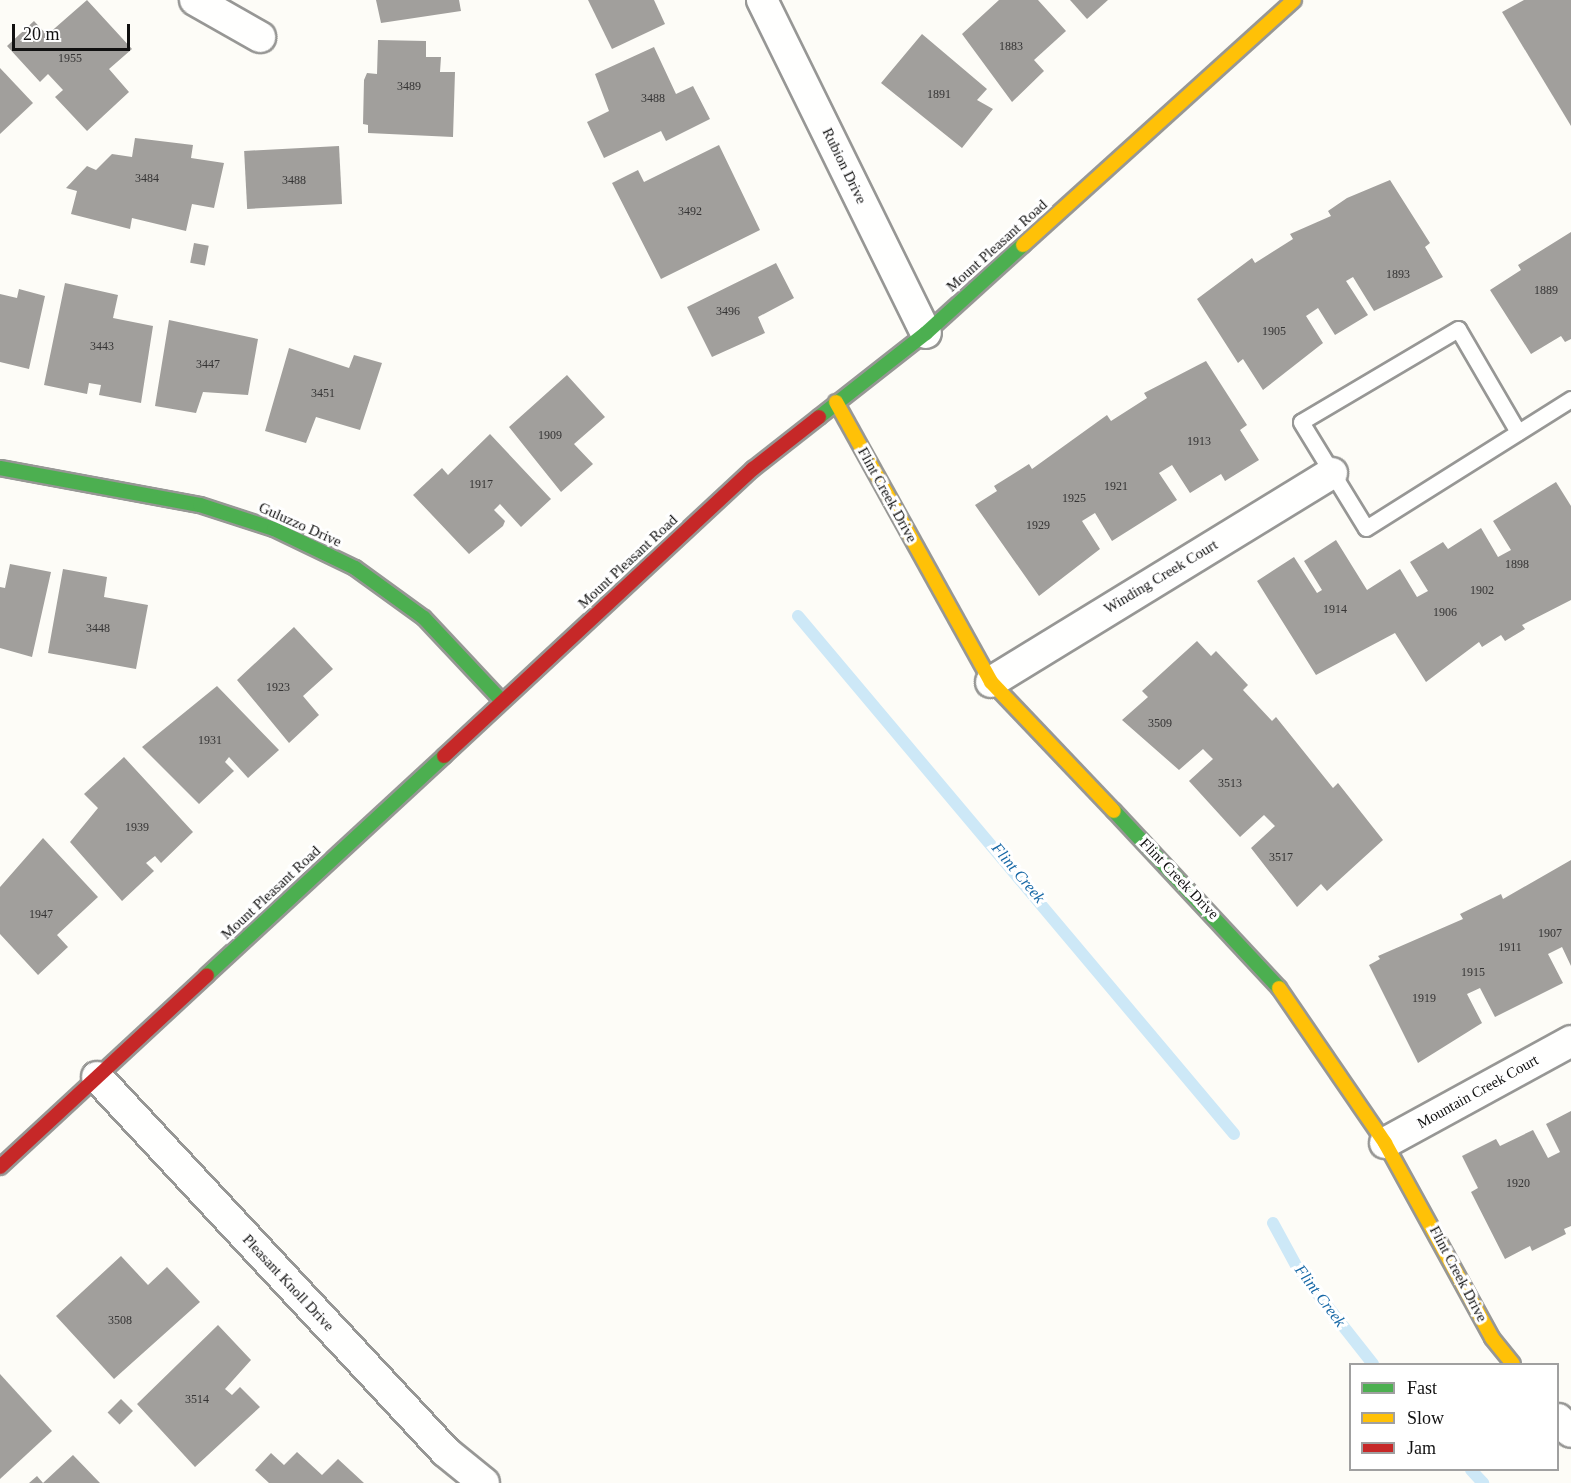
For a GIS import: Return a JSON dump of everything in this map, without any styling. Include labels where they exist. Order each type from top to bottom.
[{"type":"street","points":[[195,0],[260,37]]},
{"type":"street","name":"Rubion Drive","points":[[762,0],[926,333]]},
{"type":"street","name":"Mount Pleasant Road","points":[[0,1167],[753,469],[926,333],[1294,0]]},
{"type":"street","name":"Flint Creek Drive","points":[[836,402],[991,682],[1266,969],[1385,1143],[1492,1338],[1511,1363]]},
{"type":"street","name":"Guluzzo Drive","points":[[0,468],[200,505],[274,529],[355,568],[424,618],[502,701]]},
{"type":"street","name":"Winding Creek Court","points":[[991,682],[1332,473]]},
{"type":"street","name":"Mountain Creek Court","points":[[1385,1143],[1571,1041]]},
{"type":"street","name":"Pleasant Knoll Drive","points":[[97,1077],[446,1452],[484,1483]]},
{"type":"street","points":[[1559,1421],[1571,1432]]},
{"type":"lane","points":[[1518,432],[1458,329],[1301,422],[1366,528],[1571,399]]},
{"type":"building","points":[[87,0],[132,49],[109,69],[129,92],[87,131],[55,97],[63,90],[48,74],[40,82],[7,46],[34,21],[47,35]]},
{"type":"building","points":[[376,0],[459,0],[461,11],[381,23]]},
{"type":"building","points":[[588,0],[654,0],[665,24],[612,49]]},
{"type":"building","points":[[999,0],[1038,0],[1066,31],[1034,60],[1044,71],[1012,102],[962,34]]},
{"type":"building","points":[[1070,0],[1108,0],[1087,19]]},
{"type":"building","points":[[1524,0],[1571,0],[1571,126],[1502,12]]},
{"type":"building","points":[[922,34],[987,89],[977,100],[993,109],[962,148],[881,83]]},
{"type":"building","points":[[378,40],[426,41],[426,57],[441,57],[440,72],[455,72],[453,137],[368,133],[368,125],[363,124],[364,80],[367,73],[377,74]]},
{"type":"building","points":[[654,47],[676,94],[693,86],[710,119],[666,141],[661,131],[604,158],[587,122],[609,111],[595,74]]},
{"type":"building","points":[[0,68],[33,103],[0,134]]},
{"type":"building","points":[[135,138],[193,145],[191,158],[224,163],[214,208],[192,204],[186,231],[132,218],[130,229],[71,214],[77,191],[66,188],[87,166],[96,170],[112,154],[132,157]]},
{"type":"building","points":[[719,145],[760,230],[661,279],[612,183],[638,170],[644,182]]},
{"type":"building","points":[[339,146],[342,204],[247,209],[244,151]]},
{"type":"building","points":[[1390,180],[1430,243],[1425,247],[1443,277],[1374,311],[1353,277],[1346,281],[1368,315],[1335,335],[1318,308],[1306,316],[1323,343],[1263,390],[1243,359],[1238,363],[1197,299],[1252,258],[1255,263],[1293,239],[1290,234],[1331,216],[1328,211],[1347,198]]},
{"type":"building","points":[[1571,232],[1571,339],[1565,342],[1561,336],[1531,354],[1490,290],[1521,270],[1518,265]]},
{"type":"building","points":[[194,243],[209,246],[205,265],[190,263]]},
{"type":"building","points":[[776,263],[794,298],[758,317],[765,333],[712,357],[687,307]]},
{"type":"building","points":[[65,283],[118,295],[113,318],[153,326],[141,403],[99,395],[101,385],[89,383],[87,394],[44,385]]},
{"type":"building","points":[[19,289],[45,296],[29,369],[0,362],[0,294],[17,298]]},
{"type":"building","points":[[169,320],[258,339],[248,395],[203,392],[196,413],[155,406]]},
{"type":"building","points":[[289,348],[349,368],[354,355],[382,363],[360,430],[316,417],[306,443],[265,431]]},
{"type":"building","points":[[1206,361],[1247,425],[1240,430],[1259,460],[1225,481],[1221,474],[1190,493],[1172,465],[1159,473],[1177,500],[1112,541],[1095,513],[1082,521],[1100,549],[1039,596],[975,505],[997,491],[994,486],[1029,464],[1032,469],[1107,415],[1111,421],[1147,398],[1144,393]]},
{"type":"building","points":[[567,375],[605,417],[574,444],[593,464],[561,492],[509,427]]},
{"type":"building","points":[[490,434],[551,499],[521,527],[500,504],[494,510],[505,521],[503,526],[469,554],[413,495],[442,468],[448,475]]},
{"type":"building","points":[[1556,482],[1571,506],[1571,600],[1522,625],[1525,629],[1505,641],[1501,635],[1482,647],[1479,642],[1426,682],[1395,633],[1316,675],[1257,581],[1294,557],[1317,593],[1322,590],[1304,561],[1336,540],[1367,590],[1400,569],[1417,597],[1428,591],[1410,562],[1443,542],[1448,549],[1481,528],[1498,557],[1511,550],[1493,521]]},
{"type":"building","points":[[10,564],[51,572],[32,657],[0,648],[0,587],[5,588]]},
{"type":"building","points":[[63,569],[107,577],[104,597],[148,605],[136,669],[48,653]]},
{"type":"building","points":[[294,627],[333,669],[303,696],[319,715],[289,743],[237,680]]},
{"type":"building","points":[[1197,641],[1211,656],[1216,651],[1248,685],[1243,690],[1272,721],[1276,717],[1333,788],[1338,783],[1383,840],[1327,891],[1321,884],[1297,907],[1251,848],[1275,826],[1264,815],[1240,837],[1189,781],[1213,759],[1203,749],[1179,770],[1122,720],[1148,697],[1142,691]]},
{"type":"building","points":[[217,686],[279,750],[248,778],[229,757],[225,762],[234,771],[199,804],[142,747]]},
{"type":"building","points":[[124,757],[193,832],[161,863],[155,856],[146,863],[154,871],[122,901],[70,842],[98,808],[84,794]]},
{"type":"building","points":[[43,838],[98,897],[57,935],[68,947],[38,975],[0,934],[0,887]]},
{"type":"building","points":[[1571,860],[1571,966],[1562,947],[1548,954],[1563,983],[1495,1017],[1480,988],[1467,994],[1482,1023],[1418,1063],[1369,965],[1380,959],[1378,956],[1463,919],[1460,914],[1501,894],[1503,899]]},
{"type":"building","points":[[1571,1111],[1571,1226],[1564,1229],[1566,1234],[1532,1251],[1530,1246],[1505,1259],[1471,1192],[1478,1188],[1462,1156],[1496,1139],[1500,1146],[1533,1130],[1548,1158],[1560,1152],[1546,1124]]},
{"type":"building","points":[[121,1256],[148,1285],[167,1267],[200,1302],[114,1379],[56,1316]]},
{"type":"building","points":[[218,1325],[251,1360],[225,1389],[232,1395],[240,1387],[260,1407],[195,1467],[137,1404]]},
{"type":"building","points":[[0,1374],[52,1431],[0,1479]]},
{"type":"building","points":[[121,1399],[133,1411],[120,1424],[108,1412]]},
{"type":"building","points":[[297,1452],[322,1475],[338,1459],[364,1483],[269,1483],[255,1470],[271,1453],[284,1465]]},
{"type":"building","points":[[73,1455],[100,1483],[43,1483]]},
{"type":"building","points":[[37,1476],[43,1483],[29,1483]]},
{"type":"waterway","name":"Flint Creek","points":[[798,616],[1234,1134]]},
{"type":"waterway","name":"Flint Creek","points":[[1273,1223],[1298,1269],[1372,1363]]},
{"type":"waterway","name":"Flint Creek","points":[[1472,1471],[1483,1483]]},
{"type":"traffic: fast","points":[[819,417],[926,333],[1023,245]]},
{"type":"traffic: fast","points":[[0,468],[200,505],[274,529],[355,568],[424,618],[502,701]]},
{"type":"traffic: fast","points":[[207,975],[444,756]]},
{"type":"traffic: fast","points":[[1114,811],[1279,988]]},
{"type":"traffic: slow","points":[[1023,245],[1294,0]]},
{"type":"traffic: slow","points":[[836,402],[991,682],[1114,811]]},
{"type":"traffic: slow","points":[[1279,988],[1385,1143],[1492,1338],[1512,1363]]},
{"type":"traffic: jam","points":[[444,756],[753,469],[819,417]]},
{"type":"traffic: jam","points":[[0,1167],[207,975]]}]
